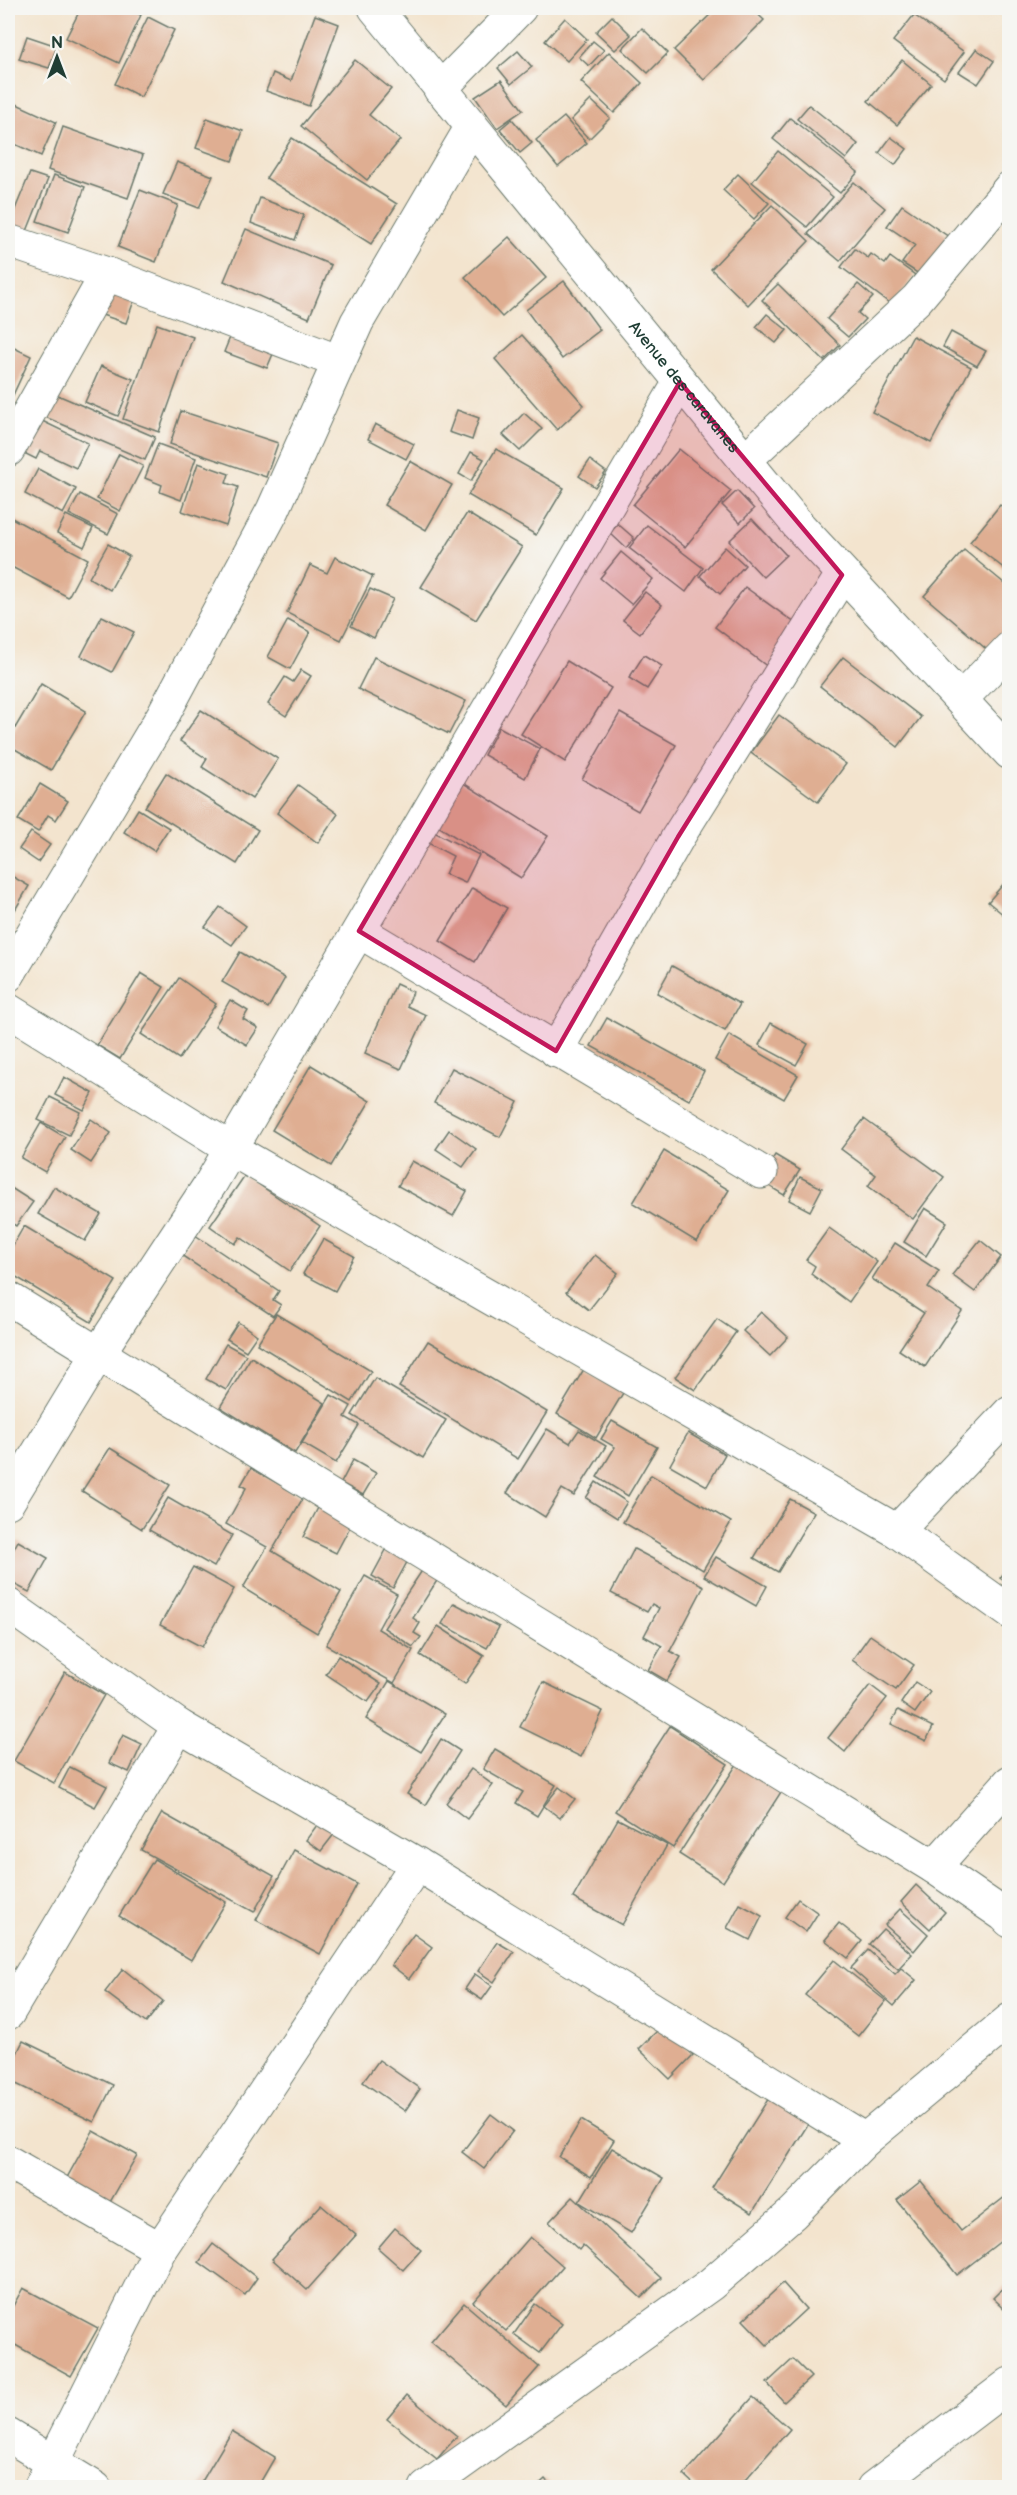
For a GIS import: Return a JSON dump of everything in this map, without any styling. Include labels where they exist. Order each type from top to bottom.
[{"type":"street","name":"Avenue des caravanes","points":[[375,8],[680,382],[842,574],[1010,753]]},
{"type":"street","points":[[440,89],[520,8]]},
{"type":"street","points":[[8,975],[162,717],[273,510],[337,361],[357,322],[471,128]]},
{"type":"street","points":[[745,460],[917,299],[1010,188]]},
{"type":"street","points":[[8,240],[107,274],[337,361]]},
{"type":"street","points":[[8,450],[107,274]]},
{"type":"street","points":[[8,1502],[98,1354],[231,1149],[680,382]]},
{"type":"street","points":[[556,1051],[678,837],[842,574]]},
{"type":"street","points":[[961,699],[1010,648]]},
{"type":"street","points":[[359,931],[761,1172]]},
{"type":"street","points":[[8,1010],[231,1149],[897,1531],[1010,1612]]},
{"type":"street","points":[[8,1298],[934,1867],[1010,1921]]},
{"type":"street","points":[[897,1531],[1010,1412]]},
{"type":"street","points":[[8,1605],[179,1726],[417,1864],[866,2140]]},
{"type":"street","points":[[8,2013],[179,1726]]},
{"type":"street","points":[[934,1867],[1010,1782]]},
{"type":"street","points":[[46,2475],[160,2249],[417,1864]]},
{"type":"street","points":[[426,2487],[711,2284],[793,2213],[866,2140],[1010,2020]]},
{"type":"street","points":[[8,2162],[160,2249]]},
{"type":"street","points":[[873,2487],[1010,2385]]},
{"type":"street","points":[[8,2435],[46,2475],[95,2487]]},
{"type":"highlighted area","points":[[680,382],[842,575],[678,837],[556,1051],[359,931]]},
{"type":"building","points":[[81,8],[125,8],[141,15],[119,63],[66,38]]},
{"type":"building","points":[[717,8],[751,8],[764,20],[704,80],[674,50]]},
{"type":"building","points":[[315,15],[339,24],[309,106],[266,91],[273,73],[291,81]]},
{"type":"building","points":[[914,15],[964,52],[944,79],[893,41]]},
{"type":"building","points":[[612,16],[631,35],[615,50],[596,32]]},
{"type":"building","points":[[148,17],[174,30],[141,97],[115,84]]},
{"type":"building","points":[[565,18],[587,39],[567,61],[545,41]]},
{"type":"building","points":[[642,28],[668,53],[648,73],[622,49]]},
{"type":"building","points":[[27,36],[57,46],[49,68],[19,59]]},
{"type":"building","points":[[593,41],[604,50],[589,66],[579,57]]},
{"type":"building","points":[[976,49],[994,61],[978,84],[959,72]]},
{"type":"building","points":[[518,51],[532,67],[511,84],[498,68]]},
{"type":"building","points":[[609,52],[642,83],[614,113],[581,82]]},
{"type":"building","points":[[355,60],[391,89],[369,115],[400,140],[367,180],[301,126]]},
{"type":"building","points":[[902,60],[931,84],[897,125],[868,101]]},
{"type":"building","points":[[501,80],[523,110],[497,128],[475,97]]},
{"type":"building","points":[[8,100],[56,122],[41,156],[8,141]]},
{"type":"building","points":[[591,100],[610,118],[589,139],[571,120]]},
{"type":"building","points":[[809,105],[858,144],[846,159],[797,119]]},
{"type":"building","points":[[564,117],[587,143],[558,167],[536,140]]},
{"type":"building","points":[[207,118],[243,131],[232,161],[196,148]]},
{"type":"building","points":[[790,118],[858,172],[840,193],[773,139]]},
{"type":"building","points":[[512,119],[532,143],[520,153],[500,129]]},
{"type":"building","points":[[63,127],[143,155],[128,198],[48,170]]},
{"type":"building","points":[[891,137],[907,149],[895,165],[879,153]]},
{"type":"building","points":[[292,138],[397,204],[371,244],[266,178]]},
{"type":"building","points":[[778,151],[833,197],[807,227],[752,182]]},
{"type":"building","points":[[177,162],[213,176],[199,208],[163,194]]},
{"type":"building","points":[[30,173],[48,179],[27,231],[9,224]]},
{"type":"building","points":[[738,174],[769,203],[754,219],[723,190]]},
{"type":"building","points":[[54,175],[85,187],[68,232],[37,221]]},
{"type":"building","points":[[854,182],[885,208],[840,261],[808,234]]},
{"type":"building","points":[[140,190],[178,205],[156,262],[118,247]]},
{"type":"building","points":[[260,198],[304,215],[295,240],[251,223]]},
{"type":"building","points":[[772,205],[809,241],[748,305],[711,269]]},
{"type":"building","points":[[902,205],[952,239],[925,278],[902,263],[915,245],[887,226]]},
{"type":"building","points":[[246,229],[331,265],[309,318],[224,281]]},
{"type":"building","points":[[509,237],[546,278],[502,317],[465,277]]},
{"type":"building","points":[[855,249],[868,258],[871,254],[885,264],[890,257],[915,275],[892,305],[841,267]]},
{"type":"building","points":[[564,281],[600,330],[562,359],[526,310]]},
{"type":"building","points":[[778,284],[840,345],[824,361],[762,300]]},
{"type":"building","points":[[858,284],[873,297],[858,313],[865,319],[848,337],[827,319]]},
{"type":"building","points":[[99,286],[135,298],[126,323],[90,311]]},
{"type":"building","points":[[767,314],[787,330],[776,343],[756,327]]},
{"type":"building","points":[[157,324],[193,337],[159,432],[123,419]]},
{"type":"building","points":[[233,330],[276,347],[267,368],[224,352]]},
{"type":"building","points":[[951,332],[986,351],[977,366],[943,347]]},
{"type":"building","points":[[522,335],[584,405],[557,430],[495,359]]},
{"type":"building","points":[[913,336],[971,367],[931,443],[872,412]]},
{"type":"building","points":[[8,345],[31,356],[13,395],[8,393]]},
{"type":"building","points":[[101,366],[133,379],[118,416],[85,402]]},
{"type":"building","points":[[53,393],[155,437],[145,460],[43,416]]},
{"type":"building","points":[[457,410],[479,418],[472,440],[449,432]]},
{"type":"building","points":[[181,411],[278,443],[266,477],[170,444]]},
{"type":"building","points":[[524,413],[542,429],[520,451],[503,435]]},
{"type":"building","points":[[38,419],[88,443],[76,468],[40,451],[36,459],[22,452]]},
{"type":"building","points":[[375,424],[414,444],[406,459],[368,439]]},
{"type":"building","points":[[158,444],[196,458],[181,500],[160,492],[162,485],[145,478]]},
{"type":"building","points":[[496,449],[564,488],[536,535],[468,495]]},
{"type":"building","points":[[679,449],[731,491],[685,547],[633,505]]},
{"type":"building","points":[[471,452],[484,459],[471,481],[459,474]]},
{"type":"building","points":[[119,454],[143,466],[120,511],[97,499]]},
{"type":"building","points":[[590,460],[606,472],[595,487],[579,476]]},
{"type":"building","points":[[410,461],[452,485],[426,530],[384,505]]},
{"type":"building","points":[[198,463],[229,474],[226,483],[238,487],[226,526],[182,511]]},
{"type":"building","points":[[38,469],[76,489],[63,514],[25,494]]},
{"type":"building","points":[[737,491],[754,509],[740,523],[722,505]]},
{"type":"building","points":[[80,494],[118,514],[108,534],[69,514]]},
{"type":"building","points":[[1000,505],[1010,512],[1010,573],[970,542]]},
{"type":"building","points":[[467,513],[522,547],[476,620],[421,587]]},
{"type":"building","points":[[66,515],[93,528],[84,547],[57,533]]},
{"type":"building","points":[[8,516],[88,559],[68,597],[8,565]]},
{"type":"building","points":[[752,519],[786,555],[763,577],[729,541]]},
{"type":"building","points":[[618,524],[634,538],[626,548],[610,533]]},
{"type":"building","points":[[647,525],[703,568],[686,592],[629,548]]},
{"type":"building","points":[[108,544],[129,556],[110,590],[89,578]]},
{"type":"building","points":[[725,547],[745,565],[720,594],[700,576]]},
{"type":"building","points":[[964,550],[1010,588],[1010,633],[992,654],[924,596]]},
{"type":"building","points":[[621,552],[653,579],[631,604],[600,578]]},
{"type":"building","points":[[335,557],[373,576],[341,640],[287,613],[310,565],[327,573]]},
{"type":"building","points":[[745,587],[799,626],[768,667],[715,627]]},
{"type":"building","points":[[370,589],[393,599],[374,638],[351,626]]},
{"type":"building","points":[[645,592],[662,605],[640,633],[623,620]]},
{"type":"building","points":[[102,616],[134,632],[112,672],[81,656]]},
{"type":"building","points":[[288,620],[310,632],[290,669],[268,657]]},
{"type":"building","points":[[644,655],[662,666],[647,689],[629,678]]},
{"type":"building","points":[[374,657],[466,701],[449,734],[358,689]]},
{"type":"building","points":[[843,657],[921,717],[898,747],[820,686]]},
{"type":"building","points":[[567,661],[611,688],[565,762],[521,734]]},
{"type":"building","points":[[301,670],[311,676],[286,716],[268,704],[285,677],[293,682]]},
{"type":"building","points":[[41,684],[86,711],[51,770],[8,745],[8,740]]},
{"type":"building","points":[[201,710],[278,759],[252,799],[202,767],[207,759],[180,741]]},
{"type":"building","points":[[620,713],[676,745],[638,811],[582,779]]},
{"type":"building","points":[[779,715],[846,764],[818,802],[751,753]]},
{"type":"building","points":[[499,727],[540,749],[525,778],[484,755]]},
{"type":"building","points":[[166,773],[258,830],[237,864],[145,807]]},
{"type":"building","points":[[460,781],[548,836],[521,878],[433,823]]},
{"type":"building","points":[[40,784],[68,801],[56,820],[48,815],[38,832],[18,820]]},
{"type":"building","points":[[298,785],[338,814],[318,843],[277,813]]},
{"type":"building","points":[[138,809],[169,828],[154,851],[124,832]]},
{"type":"building","points":[[432,831],[479,855],[465,883],[445,874],[453,856],[426,842]]},
{"type":"building","points":[[31,832],[50,845],[38,862],[19,849]]},
{"type":"building","points":[[8,874],[29,886],[15,910],[8,906]]},
{"type":"building","points":[[1006,881],[1010,884],[1010,920],[988,902]]},
{"type":"building","points":[[472,888],[507,908],[475,962],[440,941]]},
{"type":"building","points":[[220,907],[246,926],[232,945],[205,927]]},
{"type":"building","points":[[240,952],[285,978],[268,1008],[222,982]]},
{"type":"building","points":[[672,966],[740,1004],[725,1031],[657,993]]},
{"type":"building","points":[[141,973],[164,987],[120,1059],[97,1045]]},
{"type":"building","points":[[179,978],[216,1004],[179,1059],[141,1034]]},
{"type":"building","points":[[396,984],[413,992],[407,1006],[426,1015],[401,1069],[365,1053]]},
{"type":"building","points":[[230,1000],[248,1011],[243,1019],[258,1028],[247,1045],[215,1026]]},
{"type":"building","points":[[607,1018],[704,1071],[689,1100],[591,1046]]},
{"type":"building","points":[[771,1023],[808,1044],[796,1065],[759,1045]]},
{"type":"building","points":[[729,1035],[798,1075],[784,1099],[715,1060]]},
{"type":"building","points":[[311,1065],[370,1101],[331,1166],[272,1130]]},
{"type":"building","points":[[452,1068],[518,1102],[500,1137],[434,1103]]},
{"type":"building","points":[[64,1077],[93,1093],[84,1110],[55,1095]]},
{"type":"building","points":[[50,1097],[80,1112],[69,1135],[38,1120]]},
{"type":"building","points":[[91,1119],[111,1133],[91,1163],[71,1150]]},
{"type":"building","points":[[864,1119],[944,1177],[913,1219],[868,1186],[876,1175],[841,1149]]},
{"type":"building","points":[[41,1123],[65,1137],[45,1172],[21,1158]]},
{"type":"building","points":[[449,1130],[476,1149],[463,1167],[436,1149]]},
{"type":"building","points":[[664,1151],[729,1190],[697,1242],[633,1203]]},
{"type":"building","points":[[775,1155],[800,1170],[784,1195],[759,1180]]},
{"type":"building","points":[[412,1161],[467,1191],[453,1216],[398,1186]]},
{"type":"building","points":[[245,1175],[320,1226],[290,1271],[240,1237],[235,1244],[210,1226]]},
{"type":"building","points":[[800,1177],[822,1188],[810,1211],[789,1200]]},
{"type":"building","points":[[8,1186],[33,1202],[16,1226],[8,1221]]},
{"type":"building","points":[[54,1187],[101,1214],[85,1241],[38,1214]]},
{"type":"building","points":[[925,1208],[947,1222],[926,1256],[904,1242]]},
{"type":"building","points":[[24,1226],[116,1281],[91,1322],[8,1272],[8,1254]]},
{"type":"building","points":[[829,1228],[877,1262],[849,1302],[811,1274],[815,1266],[806,1260]]},
{"type":"building","points":[[195,1235],[279,1291],[273,1300],[281,1305],[273,1316],[181,1255]]},
{"type":"building","points":[[323,1239],[354,1256],[335,1291],[303,1274]]},
{"type":"building","points":[[980,1240],[1001,1257],[975,1292],[952,1275]]},
{"type":"building","points":[[895,1243],[939,1271],[928,1288],[962,1311],[925,1367],[899,1350],[924,1313],[872,1279]]},
{"type":"building","points":[[595,1255],[618,1273],[589,1310],[566,1292]]},
{"type":"building","points":[[761,1312],[788,1337],[770,1356],[743,1331]]},
{"type":"building","points":[[276,1314],[371,1371],[352,1402],[257,1344]]},
{"type":"building","points":[[717,1319],[736,1332],[695,1390],[675,1377]]},
{"type":"building","points":[[238,1322],[257,1335],[246,1351],[227,1339]]},
{"type":"building","points":[[428,1341],[547,1412],[518,1459],[399,1387]]},
{"type":"building","points":[[226,1344],[246,1355],[226,1390],[206,1379]]},
{"type":"building","points":[[251,1357],[325,1403],[295,1453],[220,1407]]},
{"type":"building","points":[[584,1369],[623,1393],[596,1438],[557,1414]]},
{"type":"building","points":[[375,1378],[446,1420],[423,1458],[352,1415]]},
{"type":"building","points":[[331,1395],[351,1406],[345,1417],[359,1425],[336,1463],[302,1443]]},
{"type":"building","points":[[612,1421],[657,1447],[628,1496],[597,1477],[615,1447],[601,1439]]},
{"type":"building","points":[[547,1429],[570,1443],[579,1430],[606,1446],[574,1496],[562,1489],[545,1517],[507,1493]]},
{"type":"building","points":[[688,1433],[725,1454],[707,1486],[670,1465]]},
{"type":"building","points":[[110,1448],[170,1485],[142,1529],[82,1491]]},
{"type":"building","points":[[353,1460],[376,1473],[363,1495],[341,1483]]},
{"type":"building","points":[[251,1468],[303,1498],[272,1551],[341,1592],[317,1633],[243,1588],[267,1547],[226,1524],[246,1488],[241,1485]]},
{"type":"building","points":[[651,1475],[731,1522],[703,1570],[623,1522]]},
{"type":"building","points":[[596,1482],[627,1502],[617,1518],[586,1498]]},
{"type":"building","points":[[168,1498],[232,1535],[214,1567],[149,1530]]},
{"type":"building","points":[[790,1499],[814,1512],[778,1572],[754,1558]]},
{"type":"building","points":[[321,1502],[354,1519],[336,1553],[303,1537]]},
{"type":"building","points":[[392,1539],[413,1551],[393,1588],[372,1576]]},
{"type":"building","points":[[18,1541],[48,1558],[29,1592],[8,1581],[8,1560]]},
{"type":"building","points":[[634,1549],[704,1586],[670,1651],[681,1657],[667,1681],[648,1670],[662,1646],[644,1636],[659,1608],[652,1604],[647,1612],[611,1593]]},
{"type":"building","points":[[716,1557],[767,1586],[756,1606],[704,1576]]},
{"type":"building","points":[[1010,1565],[1010,1585],[1000,1578]]},
{"type":"building","points":[[425,1566],[440,1576],[413,1618],[420,1623],[414,1633],[421,1637],[413,1647],[384,1628]]},
{"type":"building","points":[[193,1567],[234,1589],[202,1647],[160,1625]]},
{"type":"building","points":[[365,1576],[397,1594],[378,1629],[413,1650],[394,1683],[326,1645]]},
{"type":"building","points":[[454,1603],[499,1627],[487,1648],[442,1624]]},
{"type":"building","points":[[438,1626],[484,1656],[465,1684],[420,1655]]},
{"type":"building","points":[[870,1635],[914,1665],[896,1690],[852,1660]]},
{"type":"building","points":[[338,1656],[381,1684],[368,1702],[326,1674]]},
{"type":"building","points":[[65,1672],[104,1695],[54,1783],[14,1761]]},
{"type":"building","points":[[389,1681],[445,1714],[421,1752],[366,1719]]},
{"type":"building","points":[[543,1682],[603,1711],[581,1757],[520,1727]]},
{"type":"building","points":[[915,1682],[930,1692],[915,1713],[901,1703]]},
{"type":"building","points":[[870,1685],[887,1698],[845,1752],[828,1738]]},
{"type":"building","points":[[898,1710],[933,1727],[926,1741],[891,1724]]},
{"type":"building","points":[[670,1726],[728,1764],[673,1848],[615,1811]]},
{"type":"building","points":[[123,1735],[142,1744],[129,1772],[109,1763]]},
{"type":"building","points":[[441,1739],[460,1751],[426,1805],[407,1794]]},
{"type":"building","points":[[495,1749],[556,1785],[537,1816],[516,1803],[523,1792],[483,1769]]},
{"type":"building","points":[[737,1764],[781,1792],[723,1882],[679,1854]]},
{"type":"building","points":[[70,1767],[107,1786],[95,1807],[59,1788]]},
{"type":"building","points":[[471,1769],[493,1785],[467,1819],[446,1803]]},
{"type":"building","points":[[559,1787],[575,1799],[560,1818],[544,1806]]},
{"type":"building","points":[[162,1813],[274,1876],[254,1912],[141,1850]]},
{"type":"building","points":[[618,1819],[667,1845],[622,1925],[573,1898]]},
{"type":"building","points":[[320,1821],[335,1833],[321,1851],[306,1840]]},
{"type":"building","points":[[294,1850],[357,1884],[320,1954],[256,1920]]},
{"type":"building","points":[[154,1859],[226,1902],[191,1960],[119,1916]]},
{"type":"building","points":[[916,1885],[945,1912],[930,1929],[901,1902]]},
{"type":"building","points":[[798,1899],[818,1913],[806,1932],[785,1917]]},
{"type":"building","points":[[740,1904],[762,1916],[750,1940],[727,1928]]},
{"type":"building","points":[[900,1909],[928,1934],[914,1951],[885,1925]]},
{"type":"building","points":[[839,1923],[862,1941],[848,1958],[825,1940]]},
{"type":"building","points":[[883,1929],[912,1954],[898,1969],[869,1944]]},
{"type":"building","points":[[414,1934],[432,1947],[409,1979],[391,1965]]},
{"type":"building","points":[[497,1942],[514,1952],[494,1982],[478,1971]]},
{"type":"building","points":[[868,1950],[895,1974],[901,1968],[916,1980],[894,2006],[851,1968]]},
{"type":"building","points":[[834,1960],[886,2001],[858,2036],[805,1995]]},
{"type":"building","points":[[123,1969],[163,2001],[146,2023],[105,1992]]},
{"type":"building","points":[[475,1974],[492,1986],[482,2000],[465,1989]]},
{"type":"building","points":[[663,2025],[693,2055],[670,2079],[639,2049]]},
{"type":"building","points":[[23,2041],[113,2085],[94,2122],[8,2080],[8,2072]]},
{"type":"building","points":[[379,2060],[420,2089],[405,2111],[363,2082]]},
{"type":"building","points":[[772,2093],[812,2118],[752,2213],[712,2188]]},
{"type":"building","points":[[491,2114],[513,2131],[484,2169],[462,2152]]},
{"type":"building","points":[[581,2120],[614,2140],[591,2177],[559,2157]]},
{"type":"building","points":[[93,2131],[137,2155],[102,2216],[59,2192]]},
{"type":"building","points":[[612,2148],[664,2178],[631,2233],[579,2202]]},
{"type":"building","points":[[921,2181],[961,2231],[1010,2193],[1010,2234],[957,2275],[897,2200]]},
{"type":"building","points":[[573,2197],[661,2278],[641,2298],[583,2245],[579,2250],[549,2222]]},
{"type":"building","points":[[321,2205],[356,2235],[307,2290],[272,2259]]},
{"type":"building","points":[[395,2228],[421,2250],[403,2270],[378,2248]]},
{"type":"building","points":[[530,2237],[563,2266],[506,2331],[473,2302]]},
{"type":"building","points":[[213,2244],[257,2278],[245,2295],[199,2262]]},
{"type":"building","points":[[1010,2281],[1010,2314],[993,2298]]},
{"type":"building","points":[[783,2283],[806,2309],[767,2345],[743,2320]]},
{"type":"building","points":[[23,2288],[98,2328],[71,2376],[8,2341],[8,2315]]},
{"type":"building","points":[[464,2303],[539,2367],[506,2405],[431,2342]]},
{"type":"building","points":[[535,2304],[562,2324],[540,2353],[514,2334]]},
{"type":"building","points":[[793,2359],[811,2377],[784,2402],[767,2383]]},
{"type":"building","points":[[407,2395],[457,2436],[437,2459],[387,2419]]},
{"type":"building","points":[[753,2397],[790,2429],[738,2488],[698,2488],[684,2475]]},
{"type":"building","points":[[232,2431],[275,2457],[257,2488],[198,2488]]},
{"type":"building","points":[[545,2479],[553,2488],[535,2488]]}]
